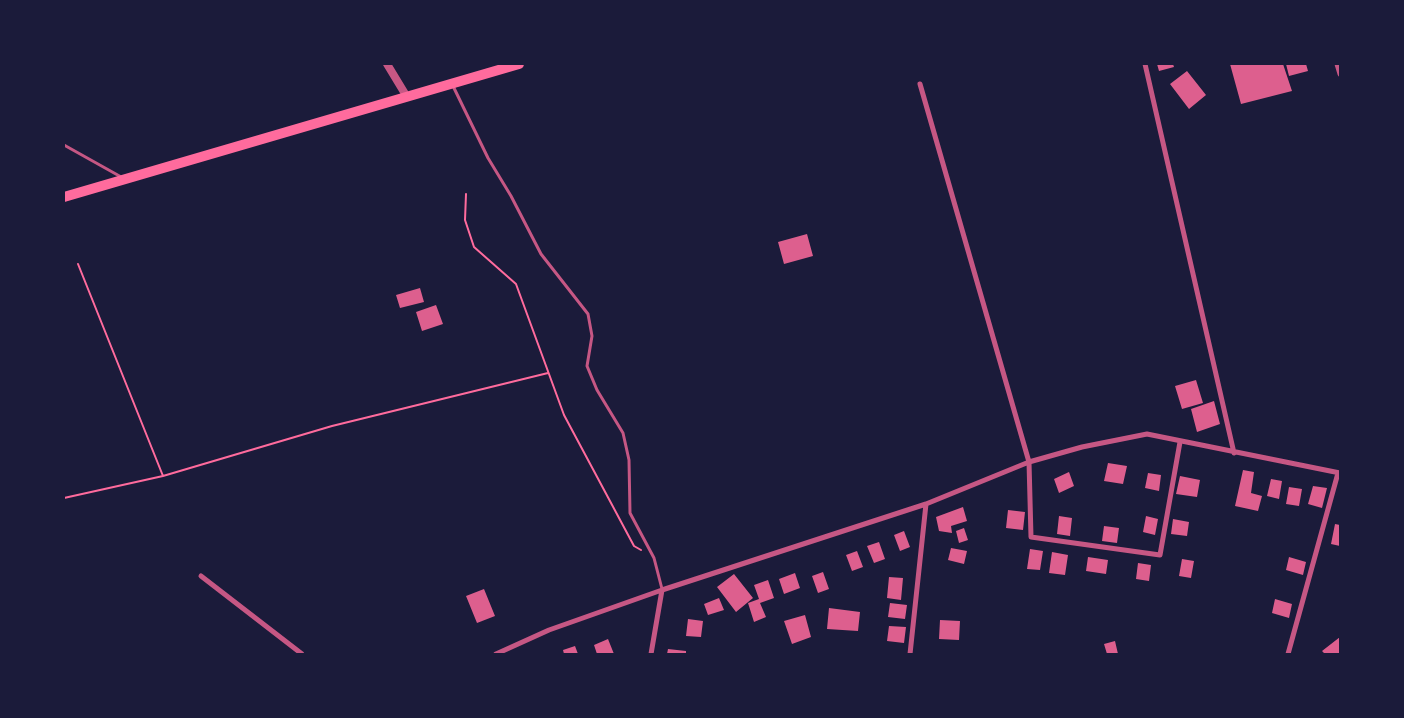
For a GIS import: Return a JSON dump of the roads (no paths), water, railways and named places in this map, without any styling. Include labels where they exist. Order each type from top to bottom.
[{"type":"highway","points":[[64,197],[519,64]]},
{"type":"street","points":[[387,64],[407,97]]},
{"type":"street","points":[[1146,64],[1234,452]]},
{"type":"street","points":[[1337,64],[1340,74]]},
{"type":"street","points":[[920,84],[1029,462],[1031,537],[1160,555],[1180,442]]},
{"type":"street","points":[[496,654],[549,630],[662,590],[926,504],[1029,462],[1082,447],[1147,434],[1339,473],[1288,654]]},
{"type":"street","points":[[910,654],[926,504]]},
{"type":"street","points":[[201,576],[302,654]]},
{"type":"street","points":[[651,654],[662,590]]},
{"type":"lane","points":[[452,84],[488,158],[511,196],[541,254],[588,314],[592,336],[587,366],[597,390],[622,433],[629,460],[630,513],[654,558],[662,590]]},
{"type":"lane","points":[[64,145],[126,179]]}]
